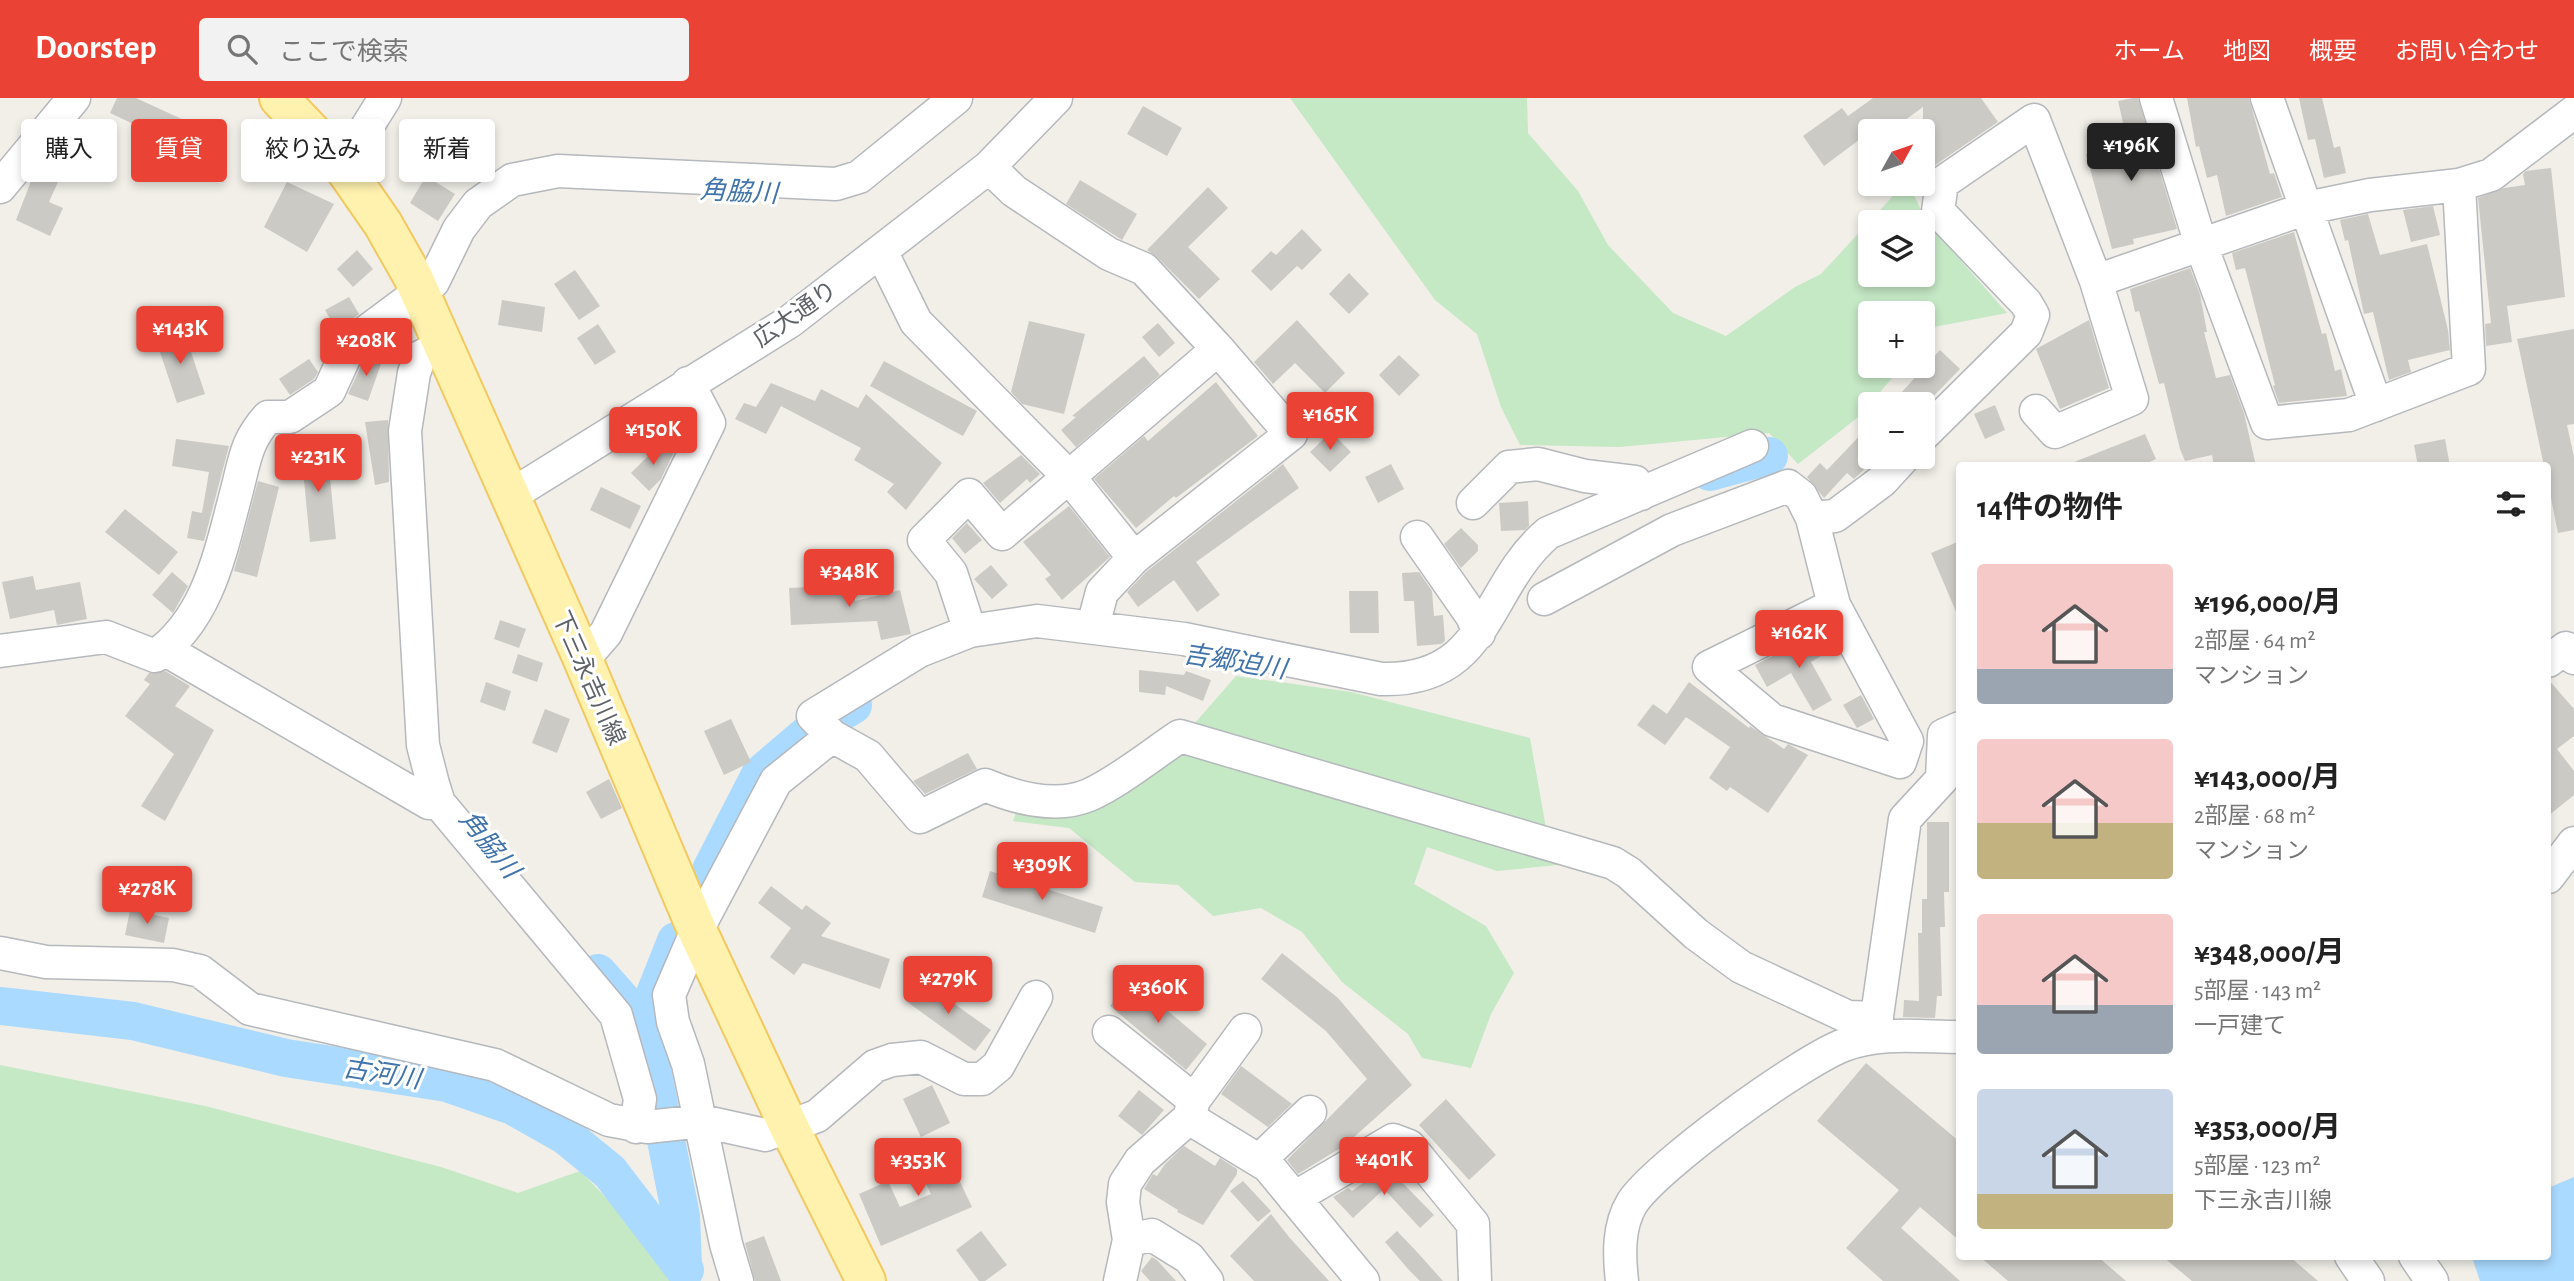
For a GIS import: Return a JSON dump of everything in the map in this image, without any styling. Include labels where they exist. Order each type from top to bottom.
[{"type":"main road","name":"下三永吉川線","points":[[279,98],[299,119]]},
{"type":"main road","name":"下三永吉川線","points":[[354,182],[383,224],[419,293],[580,655],[697,929],[790,1129],[866,1281]]},
{"type":"street","points":[[0,187],[74,98]]},
{"type":"street","points":[[372,119],[385,98]]},
{"type":"street","points":[[0,651],[106,637],[155,656],[164,649],[178,634],[213,581],[251,436],[268,417],[290,417],[329,391],[351,343],[433,282],[459,229],[478,204],[512,180],[558,171],[836,184],[859,177],[956,98]]},
{"type":"street","name":"広大通り","points":[[508,497],[789,322],[989,167],[1056,98]]},
{"type":"street","points":[[2156,98],[2200,245],[2267,423],[2349,415],[2469,369],[2459,185]]},
{"type":"street","points":[[2267,98],[2376,405]]},
{"type":"street","points":[[2095,281],[2307,208],[2370,195],[2459,185],[2491,175],[2574,112]]},
{"type":"street","points":[[1935,423],[2026,333],[2033,315],[2026,303],[1938,211],[1942,183],[2034,120],[2095,281],[2132,399],[2055,432],[2036,411]]},
{"type":"street","points":[[989,167],[1014,191],[1109,254],[1144,270],[1218,349],[1291,435],[1134,558],[1102,592],[1093,626]]},
{"type":"street","points":[[881,251],[916,321],[1070,478],[1134,558]]},
{"type":"street","points":[[442,346],[420,357],[414,373],[405,431],[424,745],[439,803],[616,1015],[640,1099],[642,1127]]},
{"type":"street","points":[[970,631],[951,573],[923,540],[969,495],[1002,534],[1218,349]]},
{"type":"street","points":[[580,655],[593,648],[606,633],[709,423],[688,383]]},
{"type":"street","points":[[1752,446],[1548,533],[1532,547],[1479,633],[1452,662],[1424,675],[1393,679],[1184,639],[1037,621],[970,631],[919,651],[813,716],[826,730],[869,756],[920,817],[985,785],[1017,799],[1054,800],[1088,795],[1180,736],[1613,863],[1629,873],[1696,934],[1741,967],[1864,1028],[1956,1037]]},
{"type":"street","points":[[1472,503],[1509,467],[1538,464],[1585,476],[1635,482],[1641,494]]},
{"type":"street","points":[[1812,518],[1835,516],[1882,481],[1892,469]]},
{"type":"street","points":[[1544,598],[1672,530],[1788,485],[1801,496],[1812,518],[1834,605],[1908,741],[1900,762],[1772,720],[1709,667],[1834,605]]},
{"type":"street","points":[[1417,537],[1472,616],[1479,633]]},
{"type":"street","points":[[2551,660],[2566,648],[2574,658]]},
{"type":"street","points":[[164,649],[429,803],[439,803]]},
{"type":"street","points":[[737,1281],[698,1121],[688,1064],[673,1022],[669,995],[697,929],[776,781],[826,730]]},
{"type":"street","points":[[1622,1281],[1620,1239],[1631,1205],[1646,1185],[1803,1066],[1843,1045],[1864,1028],[1905,819],[1942,779],[1944,736],[1956,730]]},
{"type":"street","points":[[2551,873],[2574,843]]},
{"type":"street","points":[[0,953],[46,962],[173,965],[200,971],[250,1009],[495,1065],[609,1120],[642,1127],[698,1121],[765,1135],[790,1129],[817,1116],[875,1066],[892,1060],[921,1057],[964,1079],[982,1079],[998,1066],[1036,997]]},
{"type":"street","points":[[1120,1281],[1129,1240],[1123,1202],[1125,1184],[1140,1161],[1191,1109],[1245,1030]]},
{"type":"street","points":[[1109,1031],[1191,1109],[1263,1163],[1363,1281]]},
{"type":"street","points":[[1263,1163],[1269,1151],[1310,1112]]},
{"type":"street","points":[[1294,1198],[1393,1140],[1409,1146],[1473,1224],[1475,1281]]},
{"type":"street","points":[[1129,1240],[1153,1235],[1189,1258],[1208,1281]]},
{"type":"street","points":[[2354,1260],[2368,1281]]},
{"type":"street","points":[[2418,1260],[2431,1281]]},
{"type":"green space","points":[[1290,98],[1527,98],[1528,133],[1578,191],[1608,245],[1673,313],[1726,336],[1795,287],[1821,274],[1858,234],[1858,287],[1935,287],[1935,231],[2007,313],[1935,327],[1935,301],[1858,301],[1858,378],[1892,378],[1880,392],[1858,392],[1858,417],[1798,464],[1769,433],[1619,447],[1520,445],[1501,407],[1477,334],[1435,300]]},
{"type":"green space","points":[[1893,196],[1915,196],[1921,210],[1880,210]]},
{"type":"green space","points":[[1236,676],[1351,692],[1530,738],[1546,828],[1188,731]]},
{"type":"green space","points":[[1183,748],[1578,863],[1497,871],[1427,847],[1414,884],[1486,926],[1514,973],[1491,1014],[1471,1068],[1422,1058],[1408,1034],[1342,982],[1302,932],[1261,908],[1213,916],[1178,885],[1135,882],[1069,828],[1013,821],[1019,804]]},
{"type":"green space","points":[[0,1065],[205,1106],[441,1167],[518,1193],[580,1171],[641,1237],[672,1281],[0,1281]]},
{"type":"water","points":[[2574,1177],[2574,1281],[2480,1281],[2473,1260],[2551,1260],[2551,1187]]},
{"type":"building","points":[[117,98],[136,98],[182,119],[131,119],[131,123],[110,113]]},
{"type":"building","points":[[1873,98],[1981,98],[1998,122],[1936,165],[1936,119],[1923,119],[1923,107],[1906,119],[1858,119],[1858,141],[1824,166],[1803,136],[1842,108],[1848,116]]},
{"type":"building","points":[[2138,98],[2177,229],[2133,239],[2134,244],[2112,249],[2086,154],[2128,144],[2118,101]]},
{"type":"building","points":[[2187,98],[2249,98],[2270,174],[2274,173],[2282,197],[2226,216],[2217,175],[2207,178],[2199,146],[2196,147]]},
{"type":"building","points":[[2299,98],[2322,98],[2334,148],[2340,146],[2346,173],[2324,178],[2315,139],[2308,140]]},
{"type":"building","points":[[1143,106],[1182,128],[1167,156],[1127,134]]},
{"type":"building","points":[[2551,168],[2565,297],[2507,306],[2512,342],[2486,346],[2485,324],[2491,323],[2478,198],[2504,188],[2525,185],[2523,174],[2526,171]]},
{"type":"building","points":[[1080,180],[1137,214],[1122,240],[1066,204]]},
{"type":"building","points":[[31,182],[58,182],[49,202],[63,208],[50,236],[16,220]]},
{"type":"building","points":[[287,182],[334,204],[307,252],[264,227]]},
{"type":"building","points":[[422,182],[436,182],[455,194],[438,221],[410,203]]},
{"type":"building","points":[[1208,187],[1228,208],[1188,247],[1220,279],[1199,299],[1147,250]]},
{"type":"building","points":[[2433,206],[2440,235],[2411,242],[2403,210]]},
{"type":"building","points":[[2368,214],[2380,255],[2427,244],[2448,330],[2450,350],[2408,360],[2411,372],[2389,380],[2373,312],[2364,314],[2348,240],[2345,241],[2340,220]]},
{"type":"building","points":[[1302,229],[1322,250],[1302,270],[1297,266],[1271,291],[1251,271],[1271,251],[1276,255]]},
{"type":"building","points":[[2294,232],[2322,334],[2326,333],[2335,371],[2341,369],[2347,396],[2279,403],[2273,386],[2275,385],[2245,268],[2236,270],[2232,253]]},
{"type":"building","points":[[357,250],[373,269],[353,287],[337,269]]},
{"type":"building","points":[[2190,268],[2200,294],[2207,332],[2204,332],[2216,378],[2230,375],[2244,413],[2255,462],[2213,462],[2212,455],[2185,461],[2164,383],[2159,384],[2139,311],[2135,312],[2130,289]]},
{"type":"building","points":[[575,270],[600,306],[579,320],[554,284]]},
{"type":"building","points":[[1349,273],[1369,294],[1349,314],[1329,294]]},
{"type":"building","points":[[349,297],[359,314],[337,331],[325,310]]},
{"type":"building","points":[[502,300],[545,307],[542,332],[498,325]]},
{"type":"building","points":[[1297,320],[1345,373],[1325,393],[1295,363],[1273,384],[1254,362]]},
{"type":"building","points":[[2089,320],[2109,388],[2060,409],[2036,349]]},
{"type":"building","points":[[1029,321],[1085,334],[1064,414],[1022,404],[1011,392]]},
{"type":"building","points":[[1158,323],[1175,343],[1159,357],[1142,337]]},
{"type":"building","points":[[598,324],[616,352],[595,365],[577,338]]},
{"type":"building","points":[[183,328],[205,394],[177,403],[155,337]]},
{"type":"building","points":[[2574,329],[2574,424],[2567,425],[2574,457],[2574,530],[2558,533],[2551,498],[2551,462],[2543,462],[2517,339]]},
{"type":"building","points":[[1940,350],[1960,369],[1935,395],[1935,392],[1902,392],[1915,378],[1935,378],[1935,356]]},
{"type":"building","points":[[366,355],[382,361],[368,401],[348,394]]},
{"type":"building","points":[[1399,355],[1420,375],[1399,396],[1379,375]]},
{"type":"building","points":[[1144,356],[1160,375],[1076,447],[1061,430],[1076,417],[1072,416]]},
{"type":"building","points":[[309,359],[318,372],[314,379],[290,395],[279,379]]},
{"type":"building","points":[[884,361],[977,411],[963,436],[870,386]]},
{"type":"building","points":[[1216,382],[1258,436],[1176,498],[1174,496],[1136,528],[1094,479],[1144,436],[1148,441]]},
{"type":"building","points":[[771,383],[815,401],[821,389],[858,408],[866,394],[942,463],[906,510],[887,492],[894,484],[854,460],[861,448],[781,406],[766,434],[735,419],[744,403],[756,407]]},
{"type":"building","points":[[1995,405],[2005,430],[1985,439],[1974,414]]},
{"type":"building","points":[[388,420],[389,482],[375,485],[365,422]]},
{"type":"building","points":[[1331,432],[1351,452],[1330,472],[1310,452]]},
{"type":"building","points":[[2145,434],[2156,459],[2150,462],[2074,462]]},
{"type":"building","points":[[1858,438],[1858,469],[1865,469],[1854,479],[1847,473],[1824,498],[1807,477],[1820,463],[1827,470]]},
{"type":"building","points":[[176,439],[229,446],[204,541],[187,538],[192,511],[202,513],[209,472],[172,466]]},
{"type":"building","points":[[2445,439],[2449,462],[2417,462],[2414,445]]},
{"type":"building","points":[[662,442],[673,454],[661,479],[649,491],[631,473]]},
{"type":"building","points":[[327,447],[336,539],[310,542],[301,449]]},
{"type":"building","points":[[1021,455],[1040,474],[1030,483],[1027,479],[1000,503],[983,483]]},
{"type":"building","points":[[1283,464],[1299,488],[1196,562],[1220,595],[1197,612],[1174,580],[1138,607],[1127,592],[1146,572]]},
{"type":"building","points":[[1391,464],[1404,489],[1378,503],[1365,477]]},
{"type":"building","points":[[258,481],[279,487],[257,577],[234,571]]},
{"type":"building","points":[[601,487],[641,506],[630,529],[590,510]]},
{"type":"building","points":[[1528,501],[1529,526],[1525,530],[1501,531],[1499,503]]},
{"type":"building","points":[[1069,506],[1110,557],[1062,600],[1045,579],[1051,575],[1023,542]]},
{"type":"building","points":[[125,509],[178,552],[159,575],[105,532]]},
{"type":"building","points":[[967,523],[982,540],[965,554],[952,538]]},
{"type":"building","points":[[1461,528],[1478,545],[1478,551],[1461,568],[1444,544]]},
{"type":"building","points":[[1956,543],[1956,612],[1931,553]]},
{"type":"building","points":[[991,565],[1008,585],[992,599],[974,579]]},
{"type":"building","points":[[172,572],[188,586],[173,613],[152,595]]},
{"type":"building","points":[[1419,572],[1432,591],[1434,616],[1443,615],[1445,641],[1441,644],[1417,646],[1414,601],[1404,601],[1402,573]]},
{"type":"building","points":[[33,576],[36,590],[80,582],[87,619],[57,625],[54,610],[10,619],[2,582]]},
{"type":"building","points":[[855,585],[855,601],[900,590],[911,634],[881,640],[877,621],[791,625],[789,588]]},
{"type":"building","points":[[1349,591],[1378,591],[1379,633],[1350,633]]},
{"type":"building","points":[[500,620],[526,629],[519,648],[494,639]]},
{"type":"building","points":[[1818,633],[1828,652],[1811,662],[1832,700],[1813,711],[1791,673],[1767,687],[1755,665]]},
{"type":"building","points":[[518,654],[543,663],[537,682],[512,673]]},
{"type":"building","points":[[1139,670],[1184,675],[1186,671],[1211,680],[1203,701],[1166,686],[1165,695],[1139,692]]},
{"type":"building","points":[[165,671],[190,686],[175,706],[214,730],[165,821],[141,806],[174,754],[125,716],[150,684],[144,680],[149,673]]},
{"type":"building","points":[[486,682],[511,691],[505,711],[480,702]]},
{"type":"building","points":[[1689,682],[1749,728],[1750,726],[1784,749],[1788,744],[1808,755],[1768,813],[1730,787],[1727,791],[1709,778],[1730,747],[1686,717],[1665,745],[1637,725],[1653,704],[1667,714]]},
{"type":"building","points":[[2551,682],[2574,709],[2574,736],[2557,749],[2574,771],[2574,795],[2551,814]]},
{"type":"building","points":[[1861,695],[1874,719],[1857,728],[1843,705]]},
{"type":"building","points":[[545,709],[570,719],[557,753],[532,743]]},
{"type":"building","points":[[731,719],[751,762],[724,775],[704,731]]},
{"type":"building","points":[[968,753],[977,769],[925,794],[913,781]]},
{"type":"building","points":[[609,779],[622,808],[601,819],[586,792]]},
{"type":"building","points":[[1927,822],[1949,822],[1949,892],[1944,892],[1945,927],[1940,927],[1942,996],[1937,996],[1935,1018],[1903,1017],[1904,1000],[1919,1001],[1918,933],[1922,933],[1922,899],[1927,899]]},
{"type":"building","points":[[990,871],[1103,907],[1095,933],[982,897]]},
{"type":"building","points":[[771,886],[802,910],[806,905],[831,923],[821,936],[890,959],[880,989],[803,963],[794,975],[770,957],[791,928],[758,903]]},
{"type":"building","points":[[130,910],[169,918],[164,943],[125,935]]},
{"type":"building","points":[[1282,953],[1338,998],[1412,1085],[1344,1146],[1298,1174],[1287,1160],[1367,1079],[1326,1031],[1261,979]]},
{"type":"building","points":[[921,980],[991,1030],[975,1051],[906,1001]]},
{"type":"building","points":[[1131,980],[1207,1044],[1186,1070],[1110,1006]]},
{"type":"building","points":[[1866,1063],[1956,1139],[1956,1238],[1920,1207],[1901,1228],[1960,1281],[1883,1281],[1846,1248],[1899,1190],[1817,1121]]},
{"type":"building","points":[[1241,1066],[1292,1104],[1268,1127],[1221,1094]]},
{"type":"building","points":[[932,1085],[950,1123],[921,1137],[903,1099]]},
{"type":"building","points":[[1139,1090],[1164,1110],[1142,1135],[1118,1116]]},
{"type":"building","points":[[1446,1099],[1496,1155],[1469,1180],[1419,1125]]},
{"type":"building","points":[[939,1138],[972,1207],[881,1246],[859,1194],[888,1181],[900,1207],[931,1194],[911,1152]]},
{"type":"building","points":[[1184,1146],[1215,1166],[1220,1158],[1237,1169],[1237,1174],[1203,1225],[1177,1212],[1178,1210],[1144,1189],[1153,1174],[1157,1176]]},
{"type":"building","points":[[1386,1166],[1434,1215],[1420,1228],[1384,1189],[1353,1218],[1333,1197],[1348,1188],[1352,1191]]},
{"type":"building","points":[[1243,1181],[1271,1211],[1258,1222],[1230,1191]]},
{"type":"building","points":[[1271,1214],[1329,1281],[1254,1281],[1230,1256]]},
{"type":"building","points":[[981,1231],[1007,1265],[985,1281],[979,1281],[956,1250]]},
{"type":"building","points":[[1397,1231],[1443,1281],[1420,1281],[1408,1269],[1385,1242]]},
{"type":"building","points":[[764,1236],[781,1281],[755,1281],[745,1243]]},
{"type":"building","points":[[1152,1257],[1176,1281],[1150,1281],[1141,1271]]},
{"type":"building","points":[[1984,1260],[2102,1260],[2126,1281],[2008,1281]]},
{"type":"building","points":[[2167,1260],[2294,1260],[2318,1281],[2192,1281]]},
{"type":"waterway","name":"吉郷迫川","points":[[1710,472],[1769,456]]},
{"type":"waterway","name":"吉郷迫川","points":[[711,870],[760,775],[815,728],[853,705]]},
{"type":"waterway","name":"吉郷迫川","points":[[643,1024],[676,941]]},
{"type":"waterway","name":"角脇川","points":[[598,973],[643,1024],[681,1216],[683,1265]]},
{"type":"waterway","name":"古河川","points":[[0,1006],[133,1021],[286,1058],[447,1083],[513,1106],[566,1136],[610,1172],[685,1270]]}]
